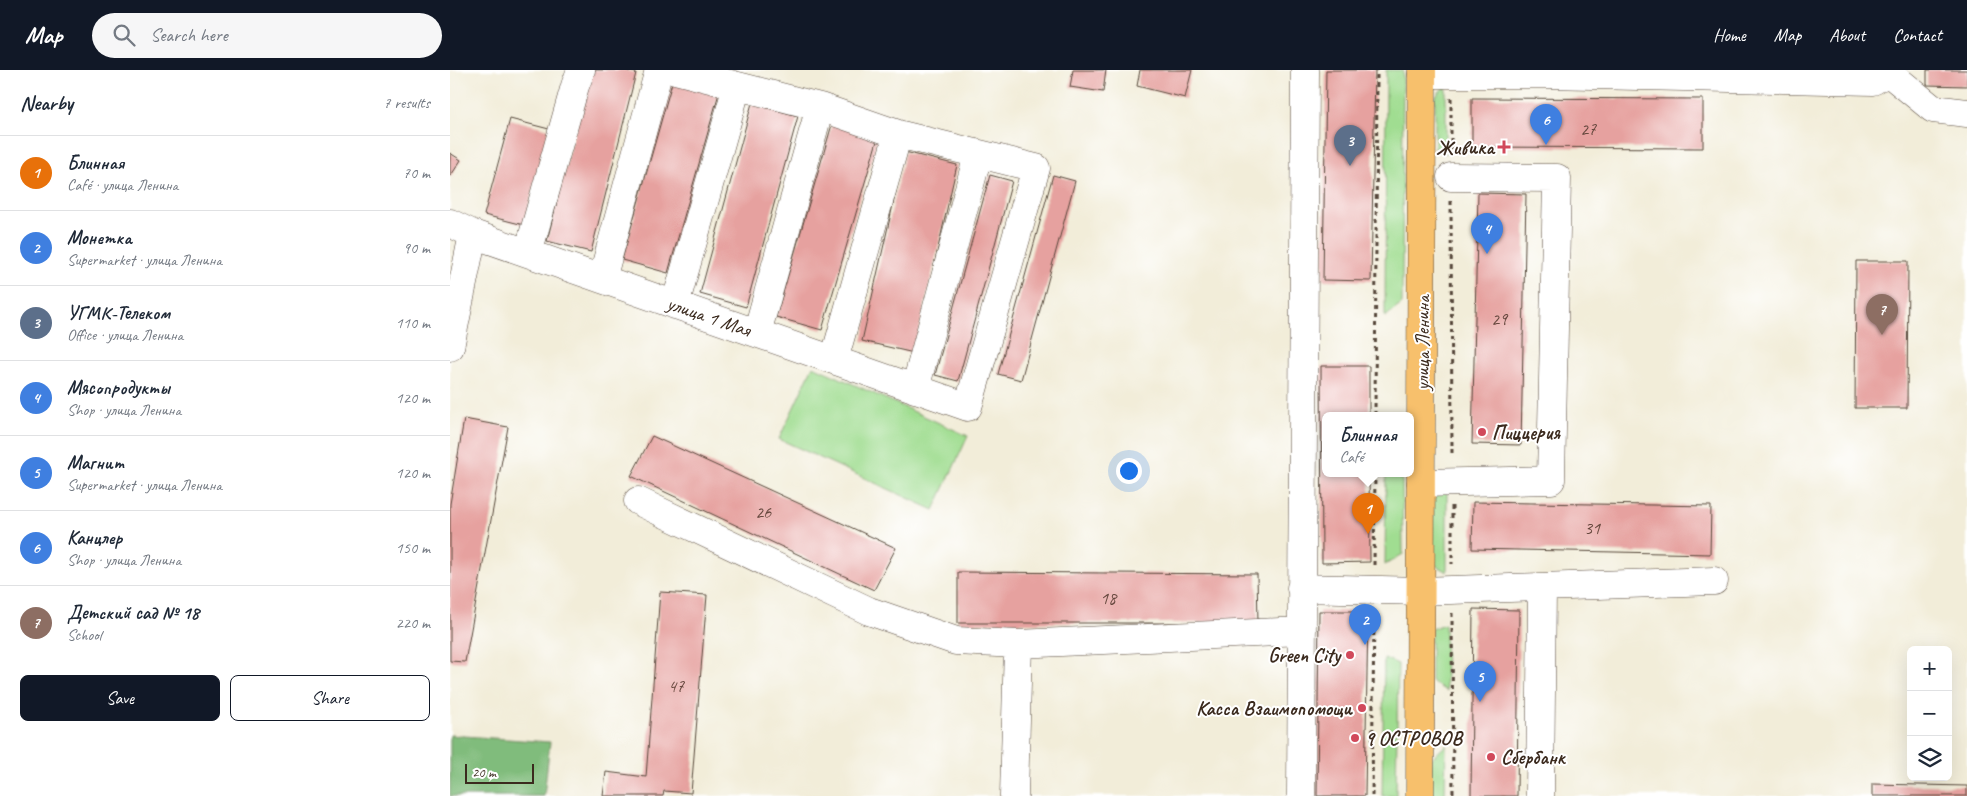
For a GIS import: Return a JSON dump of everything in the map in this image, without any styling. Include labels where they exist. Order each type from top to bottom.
[{"type":"main road","name":"улица Ленина","points":[[1420,796],[1422,72]]},
{"type":"street","points":[[528,253],[581,70]]},
{"type":"street","points":[[602,279],[659,70]]},
{"type":"street","points":[[675,70],[820,107],[898,134],[978,155],[915,388]]},
{"type":"street","points":[[1301,796],[1305,70]]},
{"type":"street","points":[[1422,72],[1451,74],[1546,72],[1873,81],[1890,71],[1933,109],[1967,113]]},
{"type":"street","points":[[675,304],[737,86]]},
{"type":"street","points":[[757,333],[820,107]]},
{"type":"street","points":[[834,360],[898,134]]},
{"type":"street","name":"улица 1 Мая","points":[[462,229],[968,407],[1036,168],[978,155]]},
{"type":"street","points":[[1421,482],[1551,480],[1557,178],[1451,177]]},
{"type":"street","points":[[450,347],[462,229]]},
{"type":"street","points":[[638,501],[869,610],[956,641],[1018,644],[1302,631]]},
{"type":"street","points":[[1302,588],[1421,591],[1714,581]]},
{"type":"street","points":[[1540,796],[1542,587]]},
{"type":"street","points":[[1014,796],[1018,644]]},
{"type":"path","points":[[1375,412],[1378,70]]},
{"type":"path","points":[[1451,74],[1453,796]]},
{"type":"path","points":[[1372,796],[1375,477]]},
{"type":"green space","points":[[1386,70],[1403,70],[1402,304],[1385,317]]},
{"type":"green space","points":[[1446,87],[1446,153],[1435,150],[1435,97]]},
{"type":"green space","points":[[813,366],[968,436],[934,510],[779,439]]},
{"type":"green space","points":[[1386,477],[1402,477],[1403,554],[1385,565]]},
{"type":"green space","points":[[1447,492],[1447,572],[1435,565],[1432,555],[1433,501],[1437,494]]},
{"type":"green space","points":[[1445,624],[1446,691],[1431,681],[1431,629]]},
{"type":"green space","points":[[1384,658],[1398,664],[1396,796],[1382,796]]},
{"type":"green space","points":[[450,735],[550,742],[544,796],[450,796]]},
{"type":"green space","points":[[1446,745],[1445,796],[1431,796],[1431,759]]},
{"type":"building","points":[[590,70],[625,70],[636,73],[591,252],[547,241]]},
{"type":"building","points":[[1073,70],[1106,70],[1103,92],[1070,87]]},
{"type":"building","points":[[1140,70],[1192,70],[1185,98],[1137,86]]},
{"type":"building","points":[[1326,70],[1375,70],[1371,281],[1323,280]]},
{"type":"building","points":[[1927,70],[1967,70],[1967,86],[1927,85]]},
{"type":"building","points":[[673,79],[719,93],[668,273],[622,260]]},
{"type":"building","points":[[1472,98],[1703,99],[1703,148],[1472,147]]},
{"type":"building","points":[[752,103],[798,116],[746,307],[700,294]]},
{"type":"building","points":[[510,119],[549,129],[524,225],[484,215]]},
{"type":"building","points":[[833,121],[879,134],[822,330],[776,317]]},
{"type":"building","points":[[905,152],[957,165],[914,353],[862,341]]},
{"type":"building","points":[[450,153],[461,160],[450,177]]},
{"type":"building","points":[[990,175],[1012,181],[958,381],[935,375]]},
{"type":"building","points":[[1053,175],[1075,181],[1021,380],[998,374]]},
{"type":"building","points":[[1478,193],[1526,194],[1521,445],[1472,444]]},
{"type":"building","points":[[1856,261],[1908,261],[1907,408],[1855,408]]},
{"type":"building","points":[[1321,366],[1369,366],[1369,412],[1322,412],[1322,477],[1369,477],[1370,562],[1322,563]]},
{"type":"building","points":[[464,419],[508,427],[465,662],[450,661],[450,504]]},
{"type":"building","points":[[652,436],[896,548],[874,590],[631,476]]},
{"type":"building","points":[[1473,502],[1711,506],[1710,554],[1472,549]]},
{"type":"building","points":[[958,572],[1257,574],[1258,623],[958,623]]},
{"type":"building","points":[[660,592],[707,595],[691,793],[664,791],[663,796],[603,796],[606,772],[646,777]]},
{"type":"building","points":[[1473,609],[1519,610],[1517,796],[1471,796]]},
{"type":"building","points":[[1319,611],[1368,611],[1365,796],[1317,796]]},
{"type":"building","points":[[1872,784],[1967,786],[1967,796],[1872,796]]},
{"type":"place","name":"Канцлер","points":[[1546,145]]},
{"type":"place","name":"Живика","points":[[1504,147]]},
{"type":"place","name":"УГМК-Телеком","points":[[1350,166]]},
{"type":"place","name":"Мясопродукты","points":[[1487,254]]},
{"type":"place","name":"Детский сад № 18","points":[[1882,335]]},
{"type":"place","name":"Пиццерия","points":[[1482,432]]},
{"type":"place","name":"Блинная","points":[[1368,534]]},
{"type":"place","name":"Монетка","points":[[1365,645]]},
{"type":"place","name":"Green City","points":[[1350,655]]},
{"type":"place","name":"Магнит","points":[[1480,702]]},
{"type":"place","name":"Касса Взаимопомощи","points":[[1362,708]]},
{"type":"place","name":"9 ОСТРОВОВ","points":[[1355,738]]},
{"type":"place","name":"Сбербанк","points":[[1491,757]]}]
